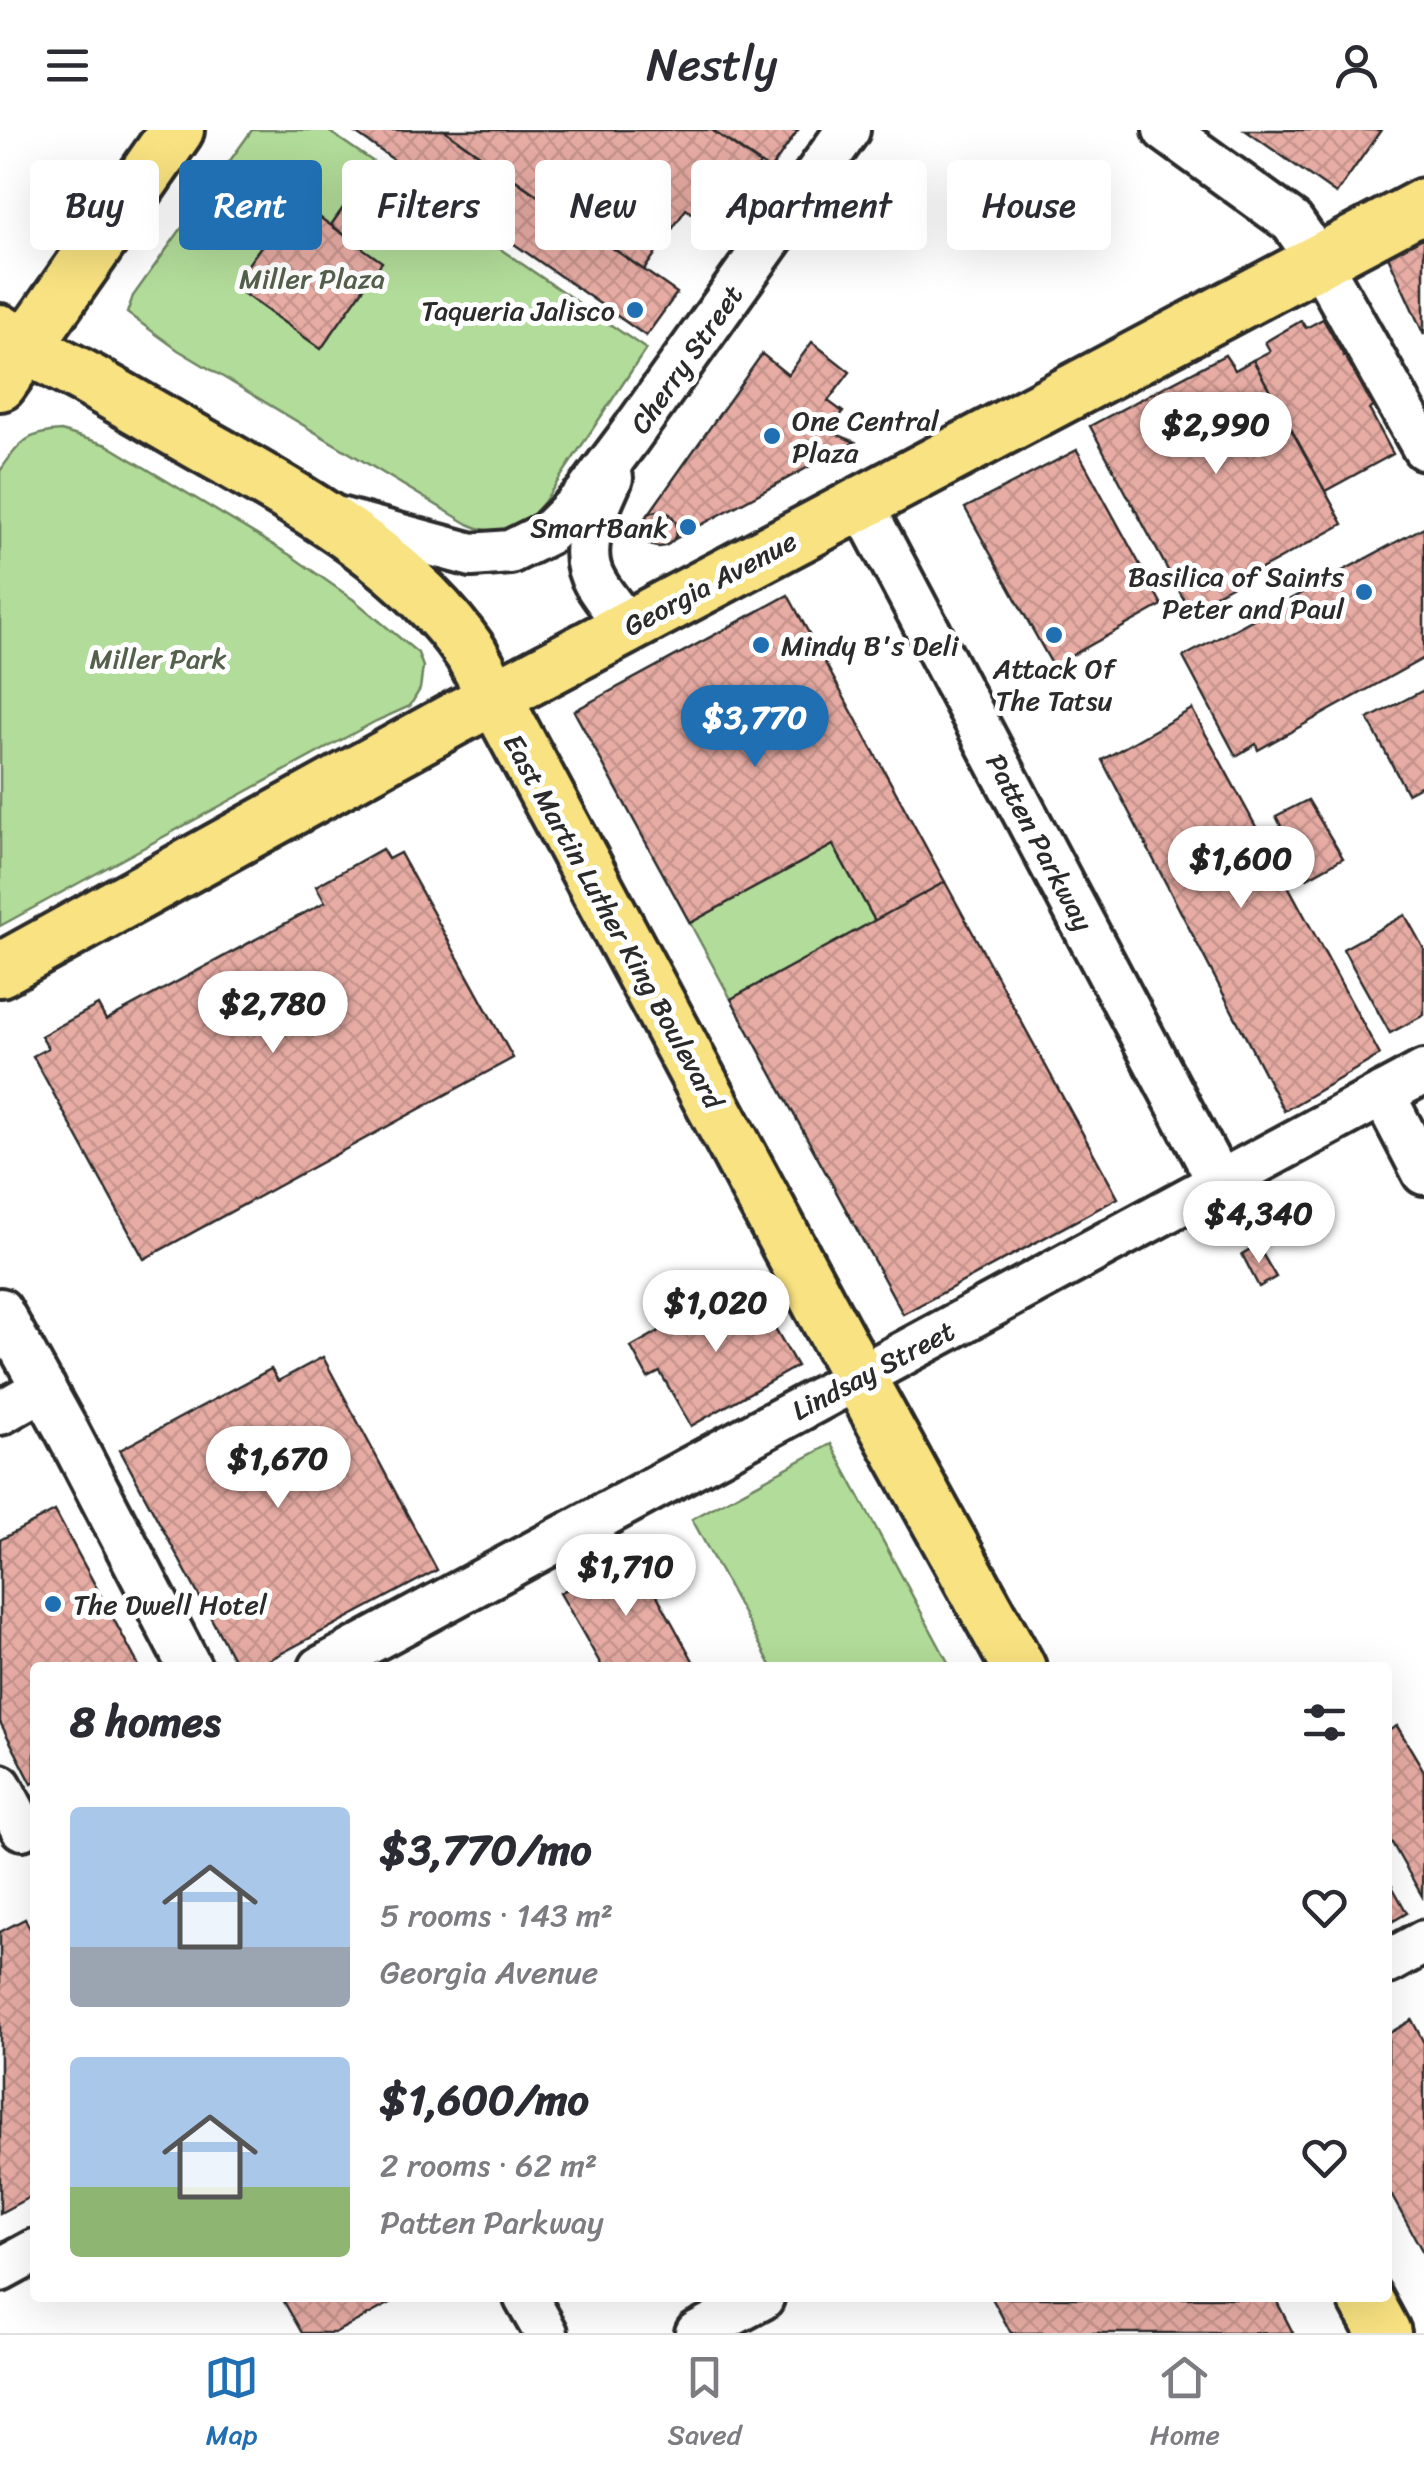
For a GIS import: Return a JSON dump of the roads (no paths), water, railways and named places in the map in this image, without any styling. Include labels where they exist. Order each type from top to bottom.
[{"type":"main road","points":[[8,354],[178,130]]},
{"type":"main road","name":"Georgia Avenue","points":[[0,970],[493,698],[1424,205]]},
{"type":"main road","name":"East Martin Luther King Boulevard","points":[[8,354],[82,376],[324,515],[406,578],[453,627],[1016,1662]]},
{"type":"main road","points":[[1367,2302],[1384,2333]]},
{"type":"street","name":"Cherry Street","points":[[324,515],[472,555],[510,552],[548,533],[585,496],[628,440],[848,130]]},
{"type":"street","points":[[1173,132],[1292,222],[1319,260],[1424,448]]},
{"type":"street","name":"Cherry Street","points":[[628,440],[586,547],[594,582],[628,627]]},
{"type":"street","name":"Patten Parkway","points":[[861,502],[1219,1182]]},
{"type":"street","name":"Lindsay Street","points":[[332,1662],[1424,1072]]},
{"type":"street","points":[[1383,1094],[1424,1173]]},
{"type":"street","points":[[0,1310],[187,1662]]},
{"type":"street","points":[[0,1413],[44,1388]]},
{"type":"street","points":[[0,1786],[19,1830]]},
{"type":"street","points":[[1392,1960],[1424,1942]]},
{"type":"street","points":[[0,2270],[30,2255]]},
{"type":"street","points":[[528,2302],[546,2333]]},
{"type":"street","points":[[696,2333],[754,2302]]},
{"type":"place","name":"Taqueria Jalisco","points":[[635,310]]},
{"type":"place","name":"One Central Plaza","points":[[772,436]]},
{"type":"place","name":"SmartBank","points":[[688,527]]},
{"type":"place","name":"Basilica of Saints Peter and Paul","points":[[1364,592]]},
{"type":"place","name":"Attack Of The Tatsu","points":[[1054,635]]},
{"type":"place","name":"Mindy B's Deli","points":[[761,645]]},
{"type":"place","name":"The Dwell Hotel","points":[[53,1604]]},
{"type":"park label","name":"Miller Plaza","points":[[312,278]]},
{"type":"park label","name":"Miller Park","points":[[158,658]]}]
